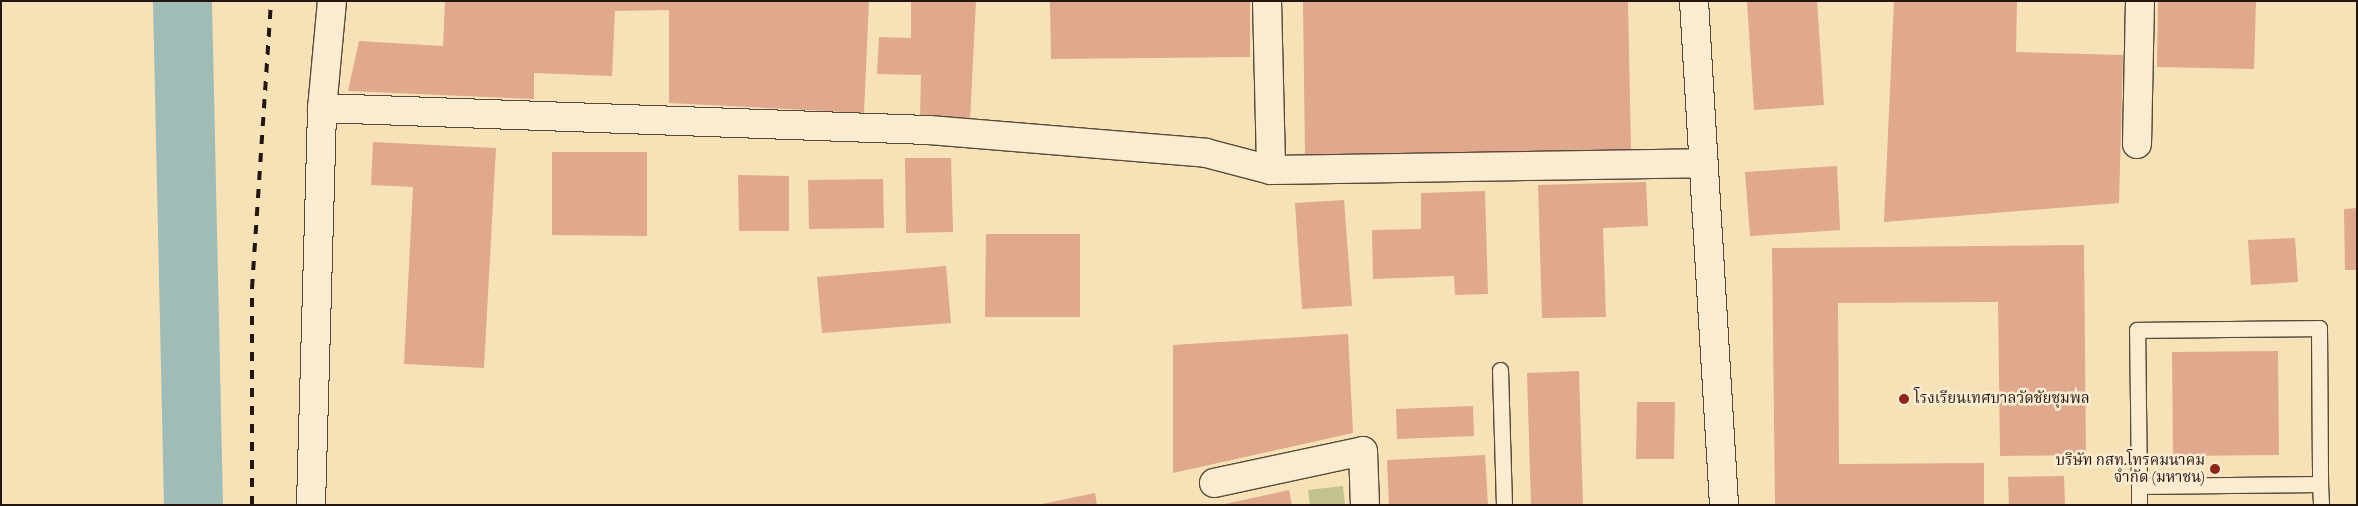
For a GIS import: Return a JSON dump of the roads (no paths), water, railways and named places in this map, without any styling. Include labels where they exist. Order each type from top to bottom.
[{"type":"street","points":[[311,505],[322,108],[332,1]]},
{"type":"street","points":[[1266,1],[1271,170]]},
{"type":"street","points":[[1694,1],[1724,505]]},
{"type":"street","points":[[2138,144],[2140,1]]},
{"type":"street","points":[[322,108],[929,130],[1206,153],[1271,170],[1703,163]]},
{"type":"street","points":[[1214,483],[1363,451],[1365,505]]},
{"type":"lane","points":[[2139,505],[2138,330],[2319,328],[2320,505]]},
{"type":"lane","points":[[1500,370],[1504,505]]},
{"type":"lane","points":[[2139,486],[2320,484]]},
{"type":"waterway","points":[[182,1],[193,505]]},
{"type":"railway","points":[[252,505],[252,288],[271,1]]},
{"type":"place","name":"โรงเรียนเทศบาลวัดชัยชุมพล","points":[[1904,399]]},
{"type":"place","name":"บริษัท กสท.โทรคมนาคม จำกัด (มหาชน)","points":[[2215,469]]}]
